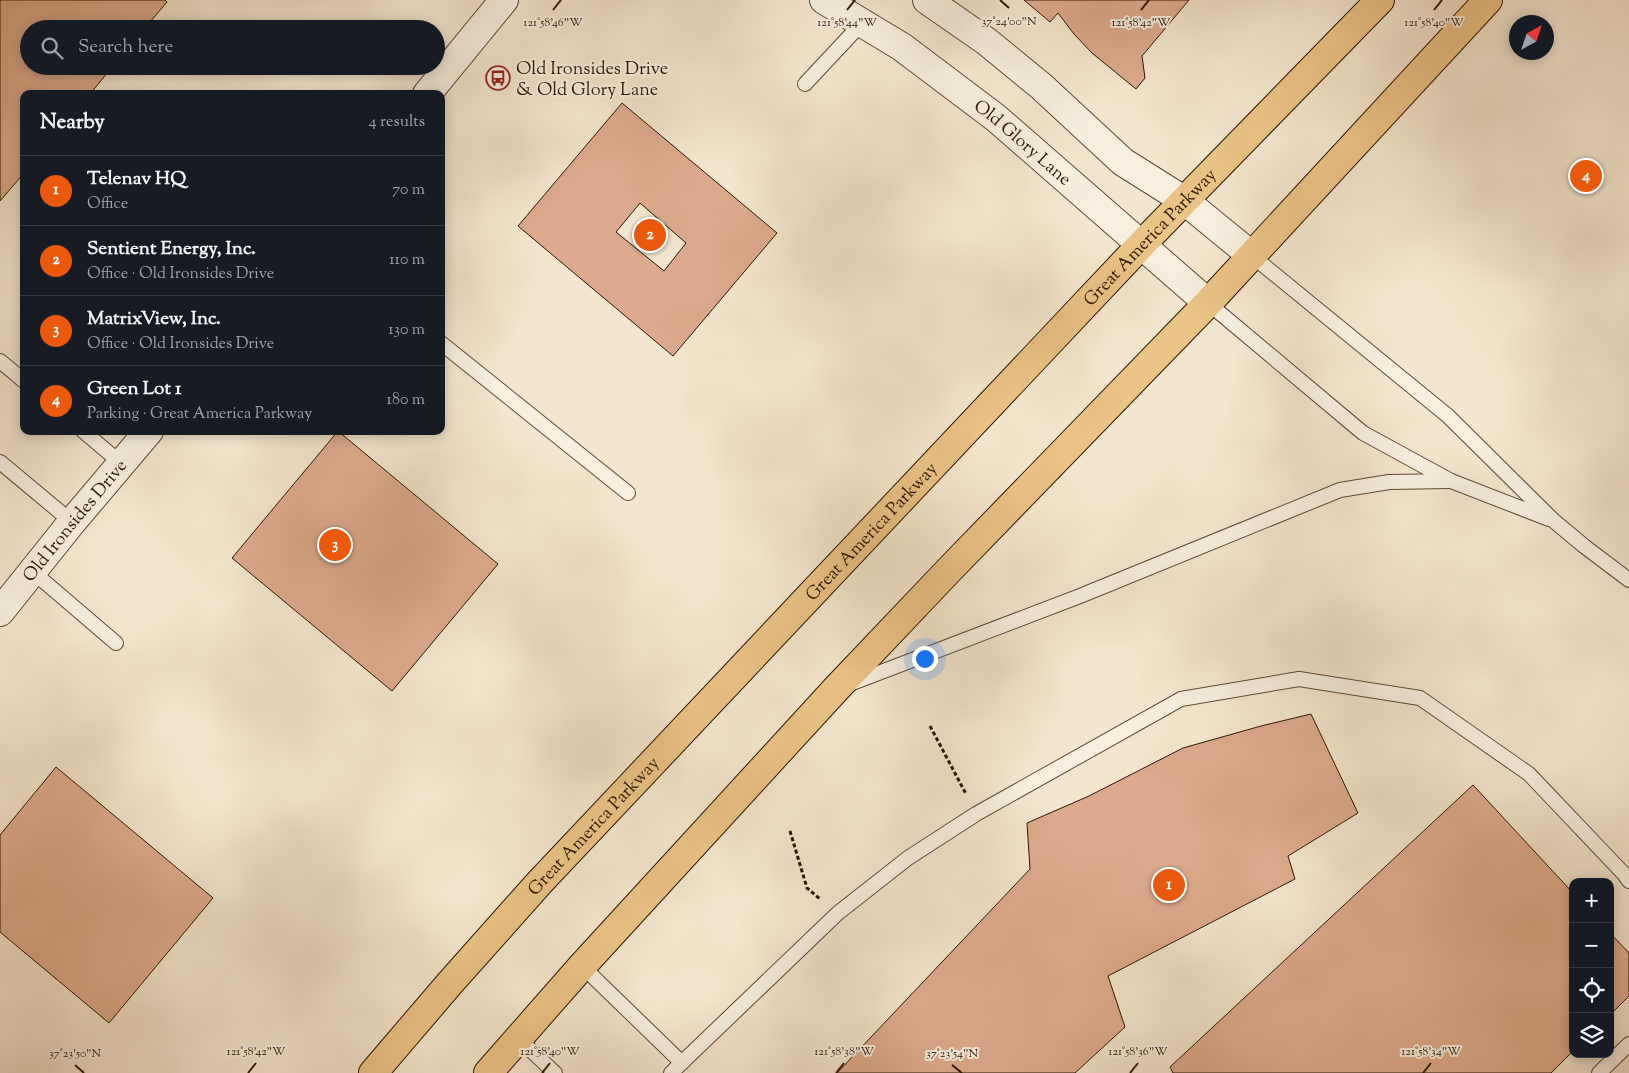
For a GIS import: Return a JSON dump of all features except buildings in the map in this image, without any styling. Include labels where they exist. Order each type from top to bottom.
[{"type":"main road","name":"Great America Parkway","points":[[373,1073],[450,982],[540,882],[1141,245],[1380,0]]},
{"type":"main road","points":[[488,1073],[582,966],[836,689],[1208,303],[1488,0]]},
{"type":"street","points":[[445,72],[504,0]]},
{"type":"street","name":"Old Glory Lane","points":[[824,0],[902,47],[996,118],[1208,303]]},
{"type":"street","points":[[928,0],[986,41],[1034,80],[1123,162],[1185,201],[1251,255]]},
{"type":"street","points":[[430,90],[443,75]]},
{"type":"street","name":"Old Ironsides Drive","points":[[0,612],[72,522],[146,435]]},
{"type":"lane","points":[[805,84],[862,23]]},
{"type":"lane","points":[[1251,255],[1448,416],[1554,521],[1629,580]]},
{"type":"lane","points":[[1208,303],[1363,433],[1451,481],[1554,521]]},
{"type":"lane","points":[[445,346],[628,493]]},
{"type":"lane","points":[[0,361],[20,378]]},
{"type":"lane","points":[[88,435],[122,464]]},
{"type":"lane","points":[[0,462],[72,522]]},
{"type":"lane","points":[[836,689],[1080,596],[1340,490],[1388,482],[1451,481]]},
{"type":"lane","points":[[33,572],[116,643]]},
{"type":"lane","points":[[672,1073],[838,913],[908,858],[976,814],[1181,699],[1299,679],[1420,698],[1529,774],[1629,881]]},
{"type":"lane","points":[[582,966],[682,1063]]},
{"type":"lane","points":[[518,1038],[555,1073]]},
{"type":"lane","points":[[1599,1073],[1629,1044]]},
{"type":"path","points":[[930,726],[976,814]]},
{"type":"path","points":[[790,831],[807,888],[838,913]]},
{"type":"place","name":"Old Ironsides Drive & Old Glory Lane","points":[[498,78]]},
{"type":"place","name":"Green Lot 1","points":[[1586,176]]},
{"type":"place","name":"Sentient Energy, Inc.","points":[[650,235]]},
{"type":"place","name":"MatrixView, Inc.","points":[[335,545]]},
{"type":"place","name":"Telenav HQ","points":[[1169,885]]}]
